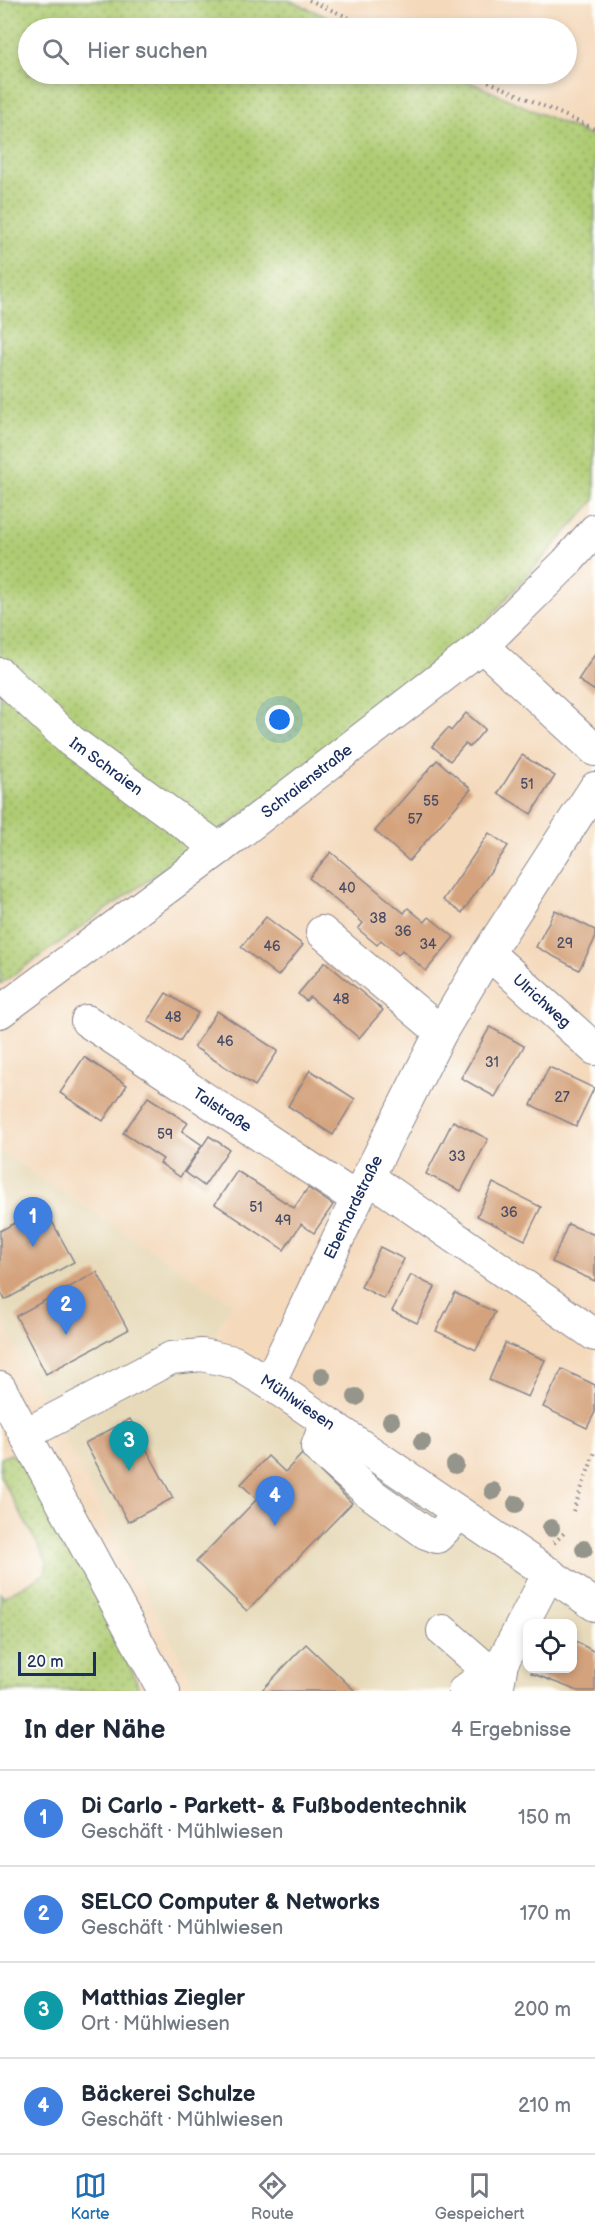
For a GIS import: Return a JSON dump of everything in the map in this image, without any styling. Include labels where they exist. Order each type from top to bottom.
[{"type":"street","name":"Schraienstraße","points":[[0,1012],[219,849],[482,646],[566,563],[595,530]]},
{"type":"street","points":[[482,646],[595,750]]},
{"type":"street","name":"Im Schraien","points":[[0,674],[71,741],[219,849]]},
{"type":"street","name":"Eberhardstraße","points":[[269,1383],[362,1188],[441,1032],[488,953],[595,788]]},
{"type":"street","points":[[322,932],[441,1032]]},
{"type":"street","name":"Ulrichweg","points":[[488,953],[595,1049]]},
{"type":"street","name":"Talstraße","points":[[87,1021],[362,1188],[595,1335]]},
{"type":"street","name":"Mühlwiesen","points":[[26,1434],[171,1358],[202,1355],[234,1362],[269,1383],[595,1605]]},
{"type":"street","points":[[0,1388],[164,1691]]},
{"type":"street","points":[[326,1422],[317,1447],[367,1491],[426,1533],[437,1537],[460,1513]]},
{"type":"street","points":[[464,1691],[496,1675],[549,1573]]},
{"type":"street","points":[[443,1631],[496,1675]]},
{"type":"street","points":[[139,1644],[147,1691]]},
{"type":"path","points":[[309,0],[350,18]]},
{"type":"path","points":[[494,84],[595,129]]},
{"type":"path","points":[[573,1511],[595,1452]]},
{"type":"shaded area","points":[[0,1151],[232,1303],[214,1334],[230,1378],[595,1619],[595,1691],[198,1691],[0,1317]]},
{"type":"green space","points":[[0,0],[289,0],[330,18],[18,18],[18,84],[474,84],[595,138],[595,500],[489,618],[264,799],[0,984]]},
{"type":"green space","points":[[11,1454],[21,1459],[109,1618],[139,1691],[0,1691],[0,1593],[3,1597],[45,1574],[47,1562],[0,1476],[1,1458]]},
{"type":"building","points":[[595,654],[595,691],[578,680]]},
{"type":"building","points":[[466,713],[485,729],[470,747],[465,744],[450,761],[432,746],[448,728],[451,731]]},
{"type":"building","points":[[522,755],[555,776],[531,814],[498,793]]},
{"type":"building","points":[[437,760],[471,789],[409,861],[375,831]]},
{"type":"building","points":[[489,833],[508,846],[462,913],[443,900]]},
{"type":"building","points":[[331,852],[404,913],[408,908],[425,922],[429,917],[454,937],[426,971],[402,950],[398,955],[381,940],[377,945],[358,929],[363,923],[309,878]]},
{"type":"building","points":[[555,910],[595,930],[595,939],[579,970],[536,947]]},
{"type":"building","points":[[266,917],[303,945],[278,976],[241,947]]},
{"type":"building","points":[[325,962],[383,1010],[359,1038],[310,997],[306,1001],[298,994]]},
{"type":"building","points":[[166,993],[198,1013],[180,1041],[148,1021]]},
{"type":"building","points":[[217,1011],[278,1051],[255,1086],[194,1047]]},
{"type":"building","points":[[490,1027],[524,1046],[495,1097],[461,1078]]},
{"type":"building","points":[[84,1057],[127,1085],[103,1121],[60,1093]]},
{"type":"building","points":[[549,1067],[594,1088],[576,1126],[531,1105]]},
{"type":"building","points":[[310,1070],[355,1099],[333,1135],[288,1106]]},
{"type":"building","points":[[148,1097],[188,1123],[182,1131],[202,1145],[180,1177],[160,1163],[163,1159],[123,1133]]},
{"type":"building","points":[[453,1121],[488,1139],[461,1191],[426,1174]]},
{"type":"building","points":[[209,1136],[229,1149],[204,1186],[185,1172]]},
{"type":"building","points":[[237,1171],[294,1208],[308,1188],[333,1205],[314,1233],[301,1224],[284,1250],[215,1204]]},
{"type":"building","points":[[493,1183],[541,1207],[525,1240],[477,1216]]},
{"type":"building","points":[[44,1207],[74,1262],[5,1300],[0,1290],[0,1231]]},
{"type":"building","points":[[568,1224],[595,1235],[595,1281],[552,1262]]},
{"type":"building","points":[[380,1247],[404,1259],[384,1299],[361,1287]]},
{"type":"building","points":[[97,1272],[128,1330],[46,1374],[16,1316]]},
{"type":"building","points":[[411,1275],[435,1287],[417,1323],[392,1311]]},
{"type":"building","points":[[455,1293],[495,1312],[476,1350],[436,1331]]},
{"type":"building","points":[[505,1343],[545,1360],[528,1397],[489,1380]]},
{"type":"building","points":[[562,1369],[595,1385],[595,1412],[587,1428],[543,1407]]},
{"type":"building","points":[[130,1419],[173,1498],[128,1522],[85,1443]]},
{"type":"building","points":[[302,1454],[352,1503],[247,1611],[196,1562],[257,1499],[241,1484],[268,1456],[285,1472]]},
{"type":"building","points":[[577,1642],[595,1652],[595,1691],[578,1691],[531,1673],[577,1673]]},
{"type":"building","points":[[306,1644],[355,1691],[261,1691]]},
{"type":"place","name":"Di Carlo - Parkett- & Fußbodentechnik","points":[[33,1247]]},
{"type":"place","name":"SELCO Computer & Networks","points":[[66,1335]]},
{"type":"place","name":"Matthias Ziegler","points":[[129,1471]]},
{"type":"place","name":"Bäckerei Schulze","points":[[275,1526]]}]
